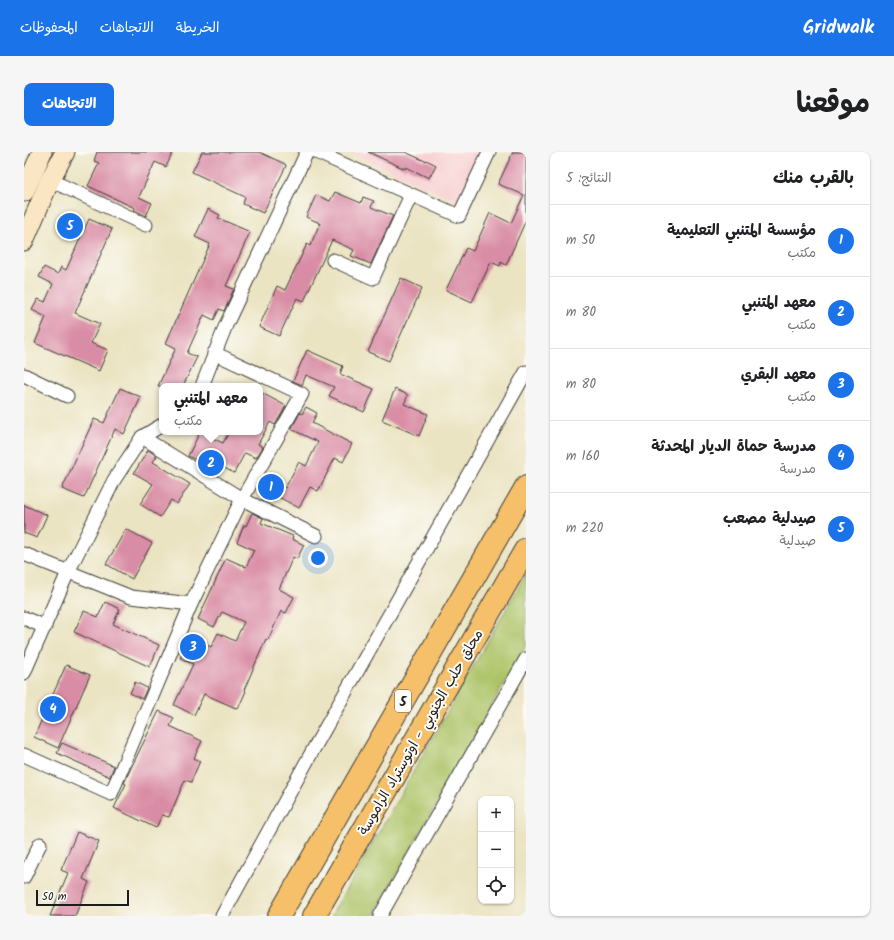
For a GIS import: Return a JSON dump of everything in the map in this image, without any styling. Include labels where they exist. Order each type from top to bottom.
[{"type":"highway","name":"5","points":[[280,916],[526,487]]},
{"type":"highway","name":"محلق حلب الجنوبي - اوتوستراد الراموسة","points":[[314,916],[526,549]]},
{"type":"main road","points":[[24,192],[42,152]]},
{"type":"main road","points":[[24,241],[50,180],[65,152]]},
{"type":"street","points":[[203,383],[226,325],[307,152]]},
{"type":"street","points":[[316,152],[459,216],[489,152]]},
{"type":"street","points":[[50,180],[146,225]]},
{"type":"street","points":[[332,260],[373,278],[411,194]]},
{"type":"street","points":[[24,755],[111,794],[191,604],[242,499],[302,394],[214,353]]},
{"type":"street","points":[[222,916],[316,743],[526,372]]},
{"type":"street","points":[[24,374],[68,396]]},
{"type":"street","points":[[24,673],[68,572],[114,480],[142,437],[159,427]]},
{"type":"street","points":[[142,437],[242,499],[316,536]]},
{"type":"street","points":[[24,554],[131,597],[191,604]]},
{"type":"street","points":[[24,618],[45,627]]},
{"type":"street","points":[[380,916],[526,659]]},
{"type":"street","points":[[24,877],[40,844]]},
{"type":"shaded area","points":[[350,152],[482,152],[460,203]]},
{"type":"green space","points":[[526,574],[526,645],[373,916],[331,916]]},
{"type":"building","points":[[97,152],[173,152],[166,167],[155,162],[139,197],[152,203],[146,216],[134,210],[135,208],[88,186],[99,163],[94,161]]},
{"type":"building","points":[[202,152],[259,152],[285,164],[286,166],[263,213],[243,204],[245,197],[192,172]]},
{"type":"building","points":[[368,152],[405,152],[436,165],[429,178]]},
{"type":"building","points":[[513,152],[526,152],[526,220],[506,265],[501,262],[500,266],[491,262],[472,302],[446,290],[466,248],[473,251],[490,213],[511,223],[524,195],[498,184]]},
{"type":"building","points":[[335,192],[361,203],[363,197],[374,201],[371,207],[393,216],[371,264],[351,256],[354,250],[332,240],[304,301],[297,298],[279,336],[259,327],[277,286],[285,290],[307,244],[310,246],[320,223],[306,217],[316,195],[330,201]]},
{"type":"building","points":[[208,209],[220,215],[218,218],[250,232],[226,286],[234,289],[224,311],[219,309],[214,320],[204,315],[187,353],[197,357],[184,383],[159,383],[176,348],[166,343],[210,244],[195,237]]},
{"type":"building","points":[[89,219],[112,229],[75,313],[100,324],[91,343],[108,350],[99,371],[35,343],[46,317],[32,310],[38,299],[45,302],[53,284],[39,277],[44,267],[58,274],[61,267],[66,270]]},
{"type":"building","points":[[401,278],[422,288],[389,361],[368,352]]},
{"type":"building","points":[[307,350],[343,366],[340,374],[374,389],[364,412],[329,396],[334,387],[306,375],[302,385],[293,381]]},
{"type":"building","points":[[120,388],[141,397],[124,434],[115,429],[84,498],[62,489],[94,419],[104,423]]},
{"type":"building","points":[[395,389],[408,395],[404,404],[428,414],[419,436],[382,420]]},
{"type":"building","points":[[263,394],[286,406],[275,425],[270,422],[263,435]]},
{"type":"building","points":[[306,407],[317,413],[312,423],[352,444],[343,462],[335,458],[318,491],[310,487],[299,508],[262,488],[266,479],[285,488],[299,462],[306,466],[318,442],[291,429],[300,413],[302,414]]},
{"type":"building","points":[[198,435],[206,435],[223,443],[227,435],[263,435],[258,444],[263,447],[256,458],[245,453],[234,473],[203,457],[201,462],[188,456]]},
{"type":"building","points":[[148,450],[157,456],[153,462],[190,484],[177,504],[171,500],[160,517],[140,504],[153,484],[134,473]]},
{"type":"building","points":[[24,505],[47,515],[37,538],[24,533]]},
{"type":"building","points":[[252,513],[263,518],[261,523],[293,536],[292,539],[304,545],[297,559],[293,557],[279,589],[294,597],[286,613],[281,611],[268,640],[266,639],[244,690],[246,691],[238,709],[204,694],[194,715],[174,705],[193,664],[180,658],[184,650],[181,649],[184,640],[188,642],[191,637],[211,647],[218,633],[235,641],[244,622],[222,612],[214,627],[198,619],[226,558],[246,567],[254,550],[237,542],[244,525],[246,526]]},
{"type":"building","points":[[126,529],[152,543],[132,579],[106,564]]},
{"type":"building","points":[[105,602],[120,609],[113,624],[159,645],[150,667],[74,632],[84,611],[98,617]]},
{"type":"building","points":[[66,665],[90,675],[58,748],[34,737]]},
{"type":"building","points":[[135,682],[147,688],[142,699],[130,693]]},
{"type":"building","points":[[159,711],[174,718],[170,726],[202,741],[194,758],[200,761],[191,782],[185,780],[169,817],[162,815],[156,828],[114,808],[126,784],[124,783],[130,770]]},
{"type":"building","points":[[62,743],[114,766],[110,777],[57,753]]},
{"type":"building","points":[[77,832],[99,841],[83,879],[89,882],[75,916],[50,916],[68,873],[61,870]]},
{"type":"place","name":"صيدلية مصعب","points":[[70,226]]},
{"type":"place","name":"معهد المتنبي","points":[[211,463]]},
{"type":"place","name":"مؤسسة المتنبي التعليمية","points":[[271,487]]},
{"type":"place","name":"معهد البقري","points":[[193,647]]},
{"type":"place","name":"مدرسة حماة الديار المحدثة","points":[[53,709]]}]
